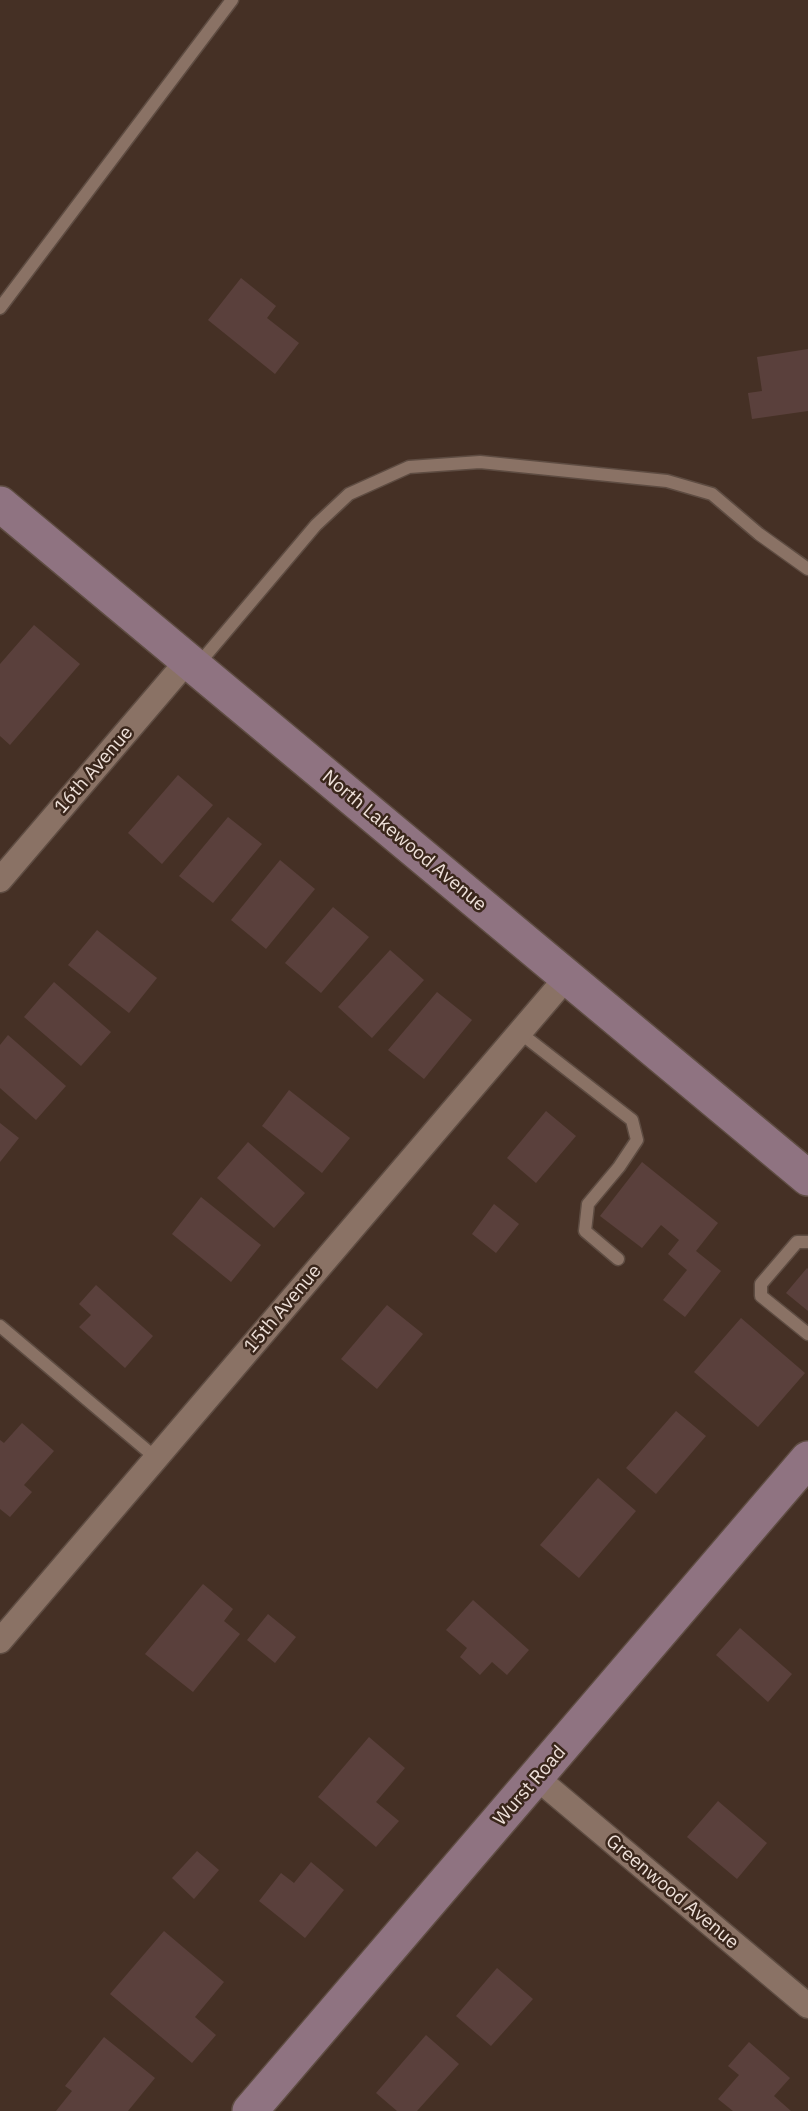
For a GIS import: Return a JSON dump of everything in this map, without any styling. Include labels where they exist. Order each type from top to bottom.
[{"type":"street","name":"North Lakewood Avenue","points":[[0,504],[808,1178]]},
{"type":"street","name":"16th Avenue","points":[[0,880],[192,664]]},
{"type":"street","name":"15th Avenue","points":[[0,1641],[566,977]]},
{"type":"street","name":"Wurst Road","points":[[250,2111],[808,1459]]},
{"type":"street","name":"Greenwood Avenue","points":[[537,1778],[808,2006]]},
{"type":"lane","points":[[0,308],[232,0]]},
{"type":"lane","points":[[192,664],[316,525],[349,494],[409,467],[480,462],[667,481],[712,494],[759,534],[808,569]]},
{"type":"lane","points":[[519,1032],[632,1120],[637,1140],[619,1167],[588,1204],[585,1231],[618,1259]]},
{"type":"lane","points":[[808,1242],[797,1242],[761,1284],[761,1296],[808,1334]]},
{"type":"lane","points":[[0,1326],[156,1458]]},
{"type":"building","points":[[241,278],[276,306],[267,318],[299,343],[275,374],[208,320]]},
{"type":"building","points":[[808,349],[808,411],[752,419],[748,393],[762,391],[757,357]]},
{"type":"building","points":[[34,625],[80,664],[10,745],[0,736],[0,664]]},
{"type":"building","points":[[178,775],[213,805],[162,864],[128,833]]},
{"type":"building","points":[[228,817],[262,844],[213,903],[179,876]]},
{"type":"building","points":[[280,860],[315,889],[266,949],[231,920]]},
{"type":"building","points":[[333,907],[369,937],[321,993],[285,963]]},
{"type":"building","points":[[97,930],[157,978],[129,1013],[68,965]]},
{"type":"building","points":[[390,950],[424,980],[372,1038],[338,1007]]},
{"type":"building","points":[[54,982],[111,1032],[81,1066],[24,1017]]},
{"type":"building","points":[[437,992],[472,1020],[424,1079],[388,1050]]},
{"type":"building","points":[[8,1035],[66,1086],[36,1120],[0,1088],[0,1045]]},
{"type":"building","points":[[289,1090],[350,1138],[322,1173],[262,1126]]},
{"type":"building","points":[[546,1111],[576,1136],[536,1183],[507,1158]]},
{"type":"building","points":[[0,1123],[19,1138],[0,1162]]},
{"type":"building","points":[[248,1142],[305,1193],[274,1228],[217,1178]]},
{"type":"building","points":[[642,1162],[718,1223],[696,1251],[721,1271],[685,1317],[663,1300],[687,1270],[668,1254],[679,1240],[661,1225],[642,1248],[600,1216]]},
{"type":"building","points":[[201,1197],[261,1245],[231,1282],[172,1234]]},
{"type":"building","points":[[494,1204],[519,1224],[496,1253],[472,1234]]},
{"type":"building","points":[[808,1269],[808,1311],[786,1293]]},
{"type":"building","points":[[96,1285],[153,1336],[125,1368],[79,1327],[91,1315],[79,1304]]},
{"type":"building","points":[[387,1305],[423,1334],[377,1389],[341,1359]]},
{"type":"building","points":[[741,1318],[805,1373],[758,1427],[694,1372]]},
{"type":"building","points":[[676,1411],[706,1436],[656,1494],[626,1468]]},
{"type":"building","points":[[22,1423],[54,1451],[24,1485],[32,1492],[10,1517],[0,1509],[0,1440],[4,1443]]},
{"type":"building","points":[[598,1478],[636,1511],[579,1578],[540,1545]]},
{"type":"building","points":[[203,1584],[233,1609],[224,1621],[240,1634],[193,1692],[145,1654]]},
{"type":"building","points":[[473,1600],[529,1650],[507,1675],[492,1662],[480,1675],[460,1657],[467,1648],[446,1630]]},
{"type":"building","points":[[268,1614],[296,1637],[275,1663],[247,1640]]},
{"type":"building","points":[[740,1628],[792,1674],[768,1702],[716,1655]]},
{"type":"building","points":[[369,1737],[405,1768],[376,1802],[399,1821],[376,1847],[318,1797]]},
{"type":"building","points":[[718,1801],[767,1843],[737,1879],[687,1837]]},
{"type":"building","points":[[197,1851],[219,1870],[194,1899],[172,1878]]},
{"type":"building","points":[[311,1862],[344,1890],[305,1938],[259,1901],[281,1873],[294,1883]]},
{"type":"building","points":[[164,1931],[224,1982],[195,2017],[216,2035],[192,2063],[110,1994]]},
{"type":"building","points":[[497,1968],[533,1999],[491,2046],[456,2016]]},
{"type":"building","points":[[426,2035],[459,2064],[417,2111],[397,2111],[376,2093]]},
{"type":"building","points":[[104,2037],[155,2078],[128,2111],[56,2111],[72,2091],[65,2086]]},
{"type":"building","points":[[749,2042],[790,2078],[774,2096],[791,2111],[733,2111],[718,2099],[739,2075],[728,2066]]}]
